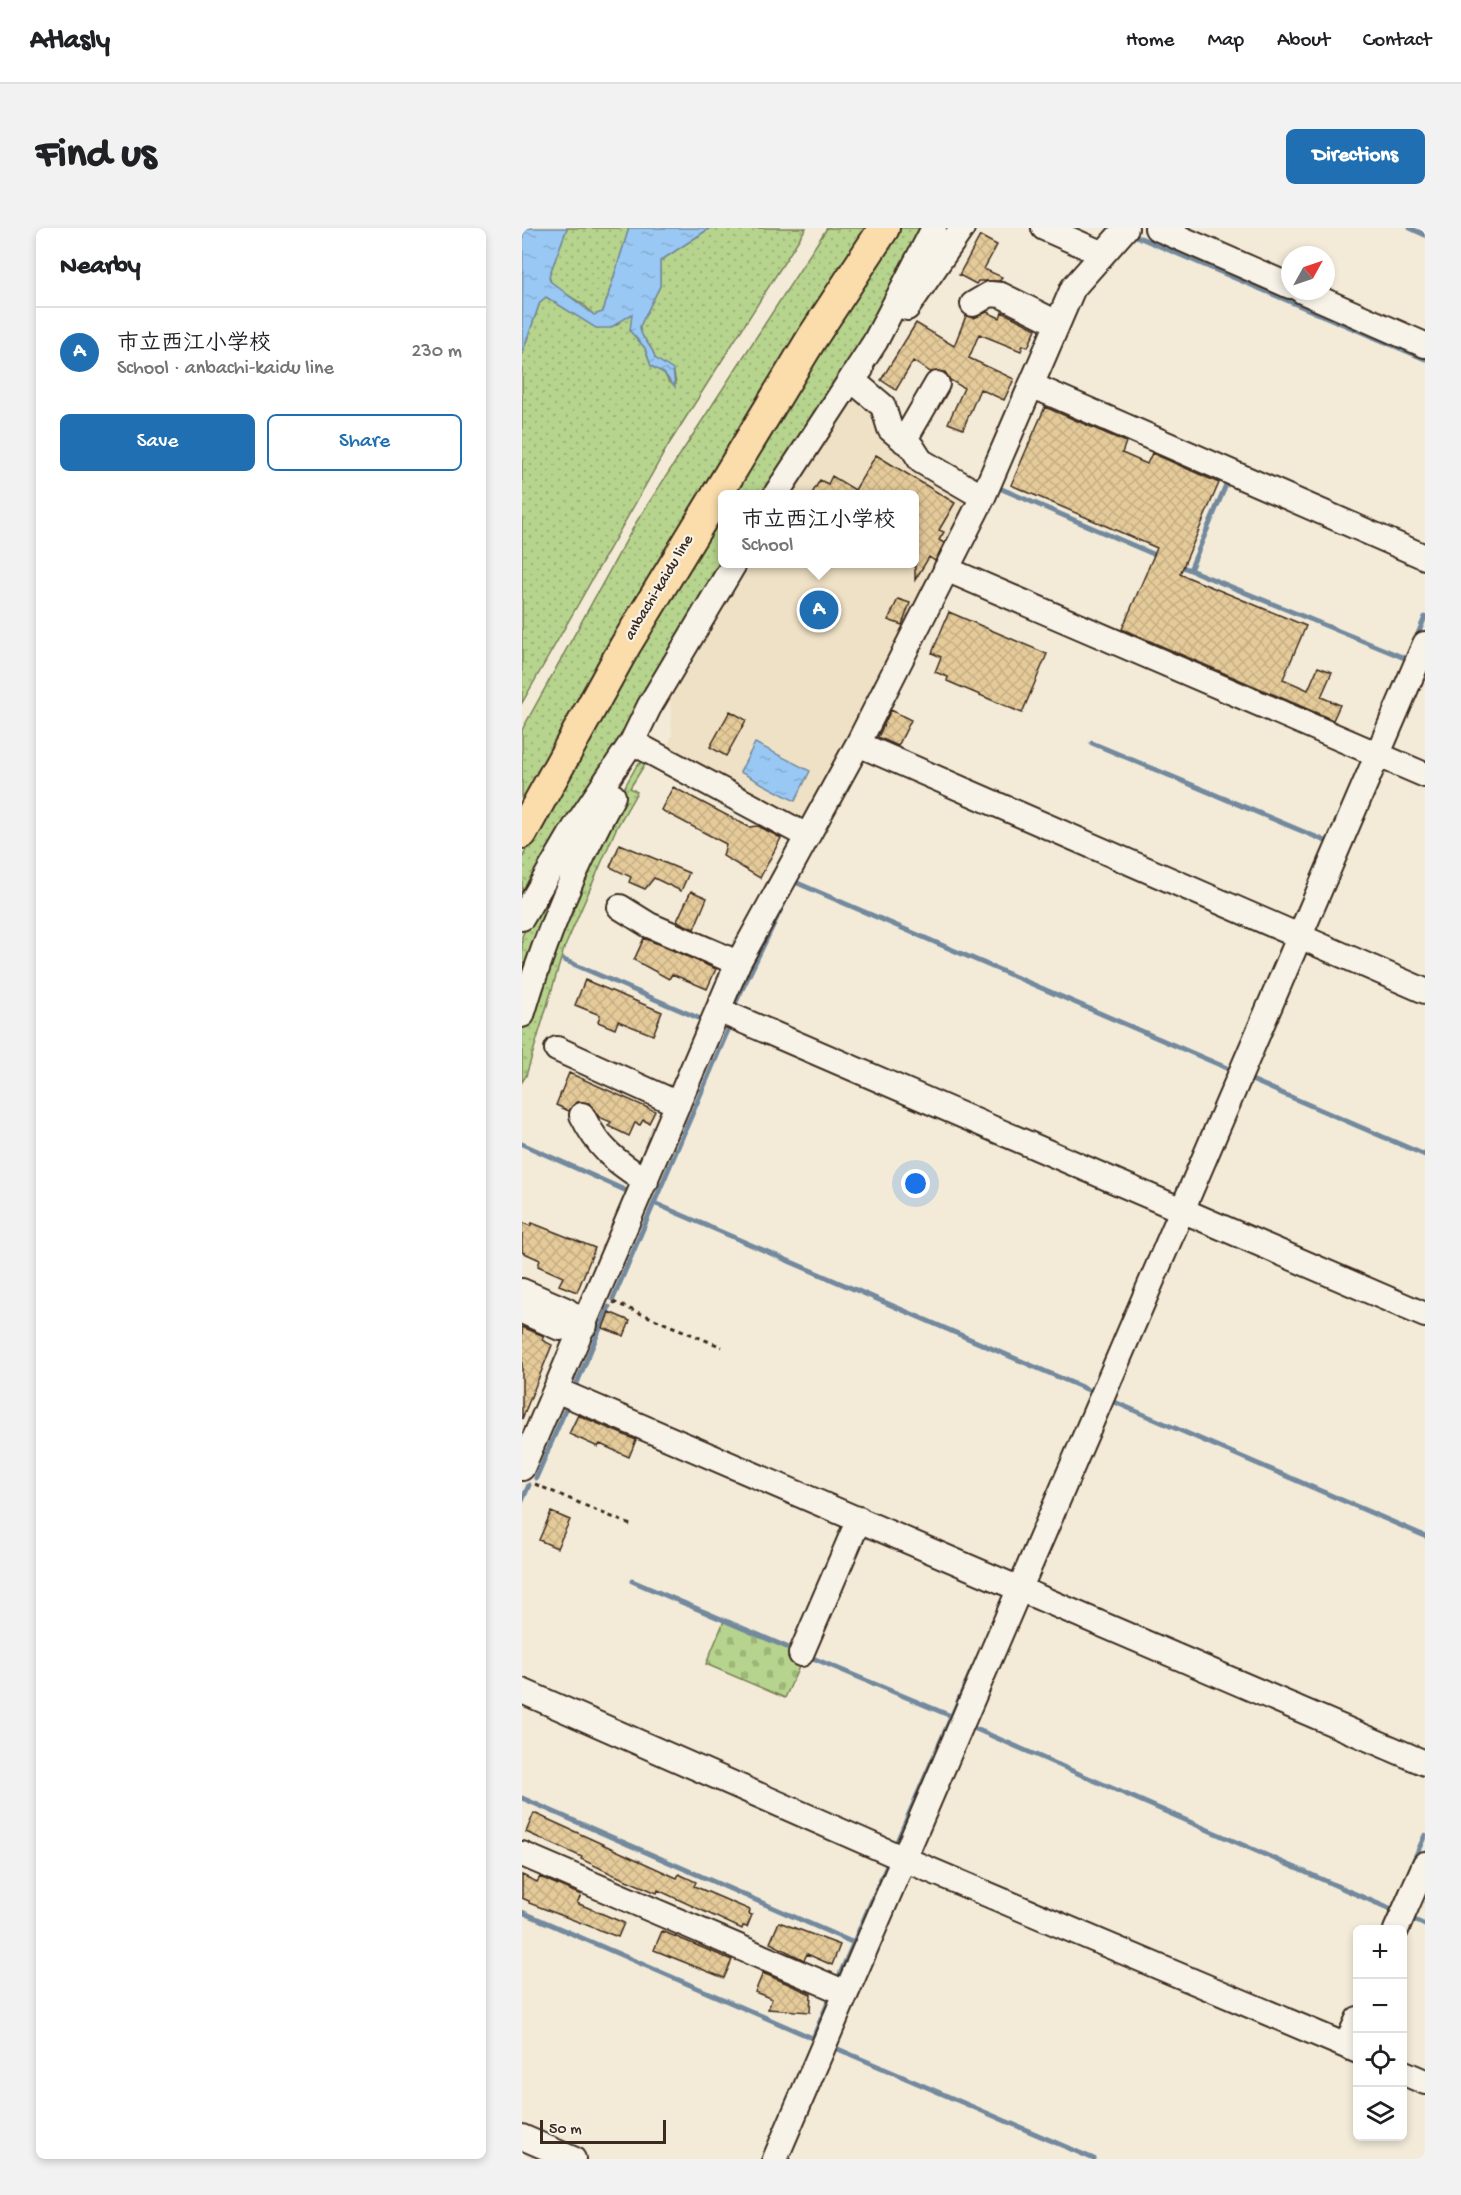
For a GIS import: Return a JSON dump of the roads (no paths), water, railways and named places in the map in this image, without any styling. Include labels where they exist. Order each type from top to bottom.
[{"type":"main road","name":"anbachi-kaidu line","points":[[720,490],[812,338],[884,228]]},
{"type":"main road","name":"anbachi-kaidu line","points":[[522,832],[625,646],[718,493]]},
{"type":"street","points":[[779,490],[875,342],[934,228]]},
{"type":"street","points":[[851,379],[877,352],[962,228]]},
{"type":"street","points":[[1044,228],[1103,254]]},
{"type":"street","points":[[527,1475],[556,1390],[738,963],[858,744],[983,497],[1073,288],[1126,228]]},
{"type":"street","points":[[1157,228],[1281,282]]},
{"type":"street","points":[[973,304],[990,294],[1001,296],[1057,323]]},
{"type":"street","points":[[1322,300],[1425,345]]},
{"type":"street","points":[[851,379],[883,406],[890,429],[921,461],[983,497]]},
{"type":"street","points":[[904,441],[937,384]]},
{"type":"street","points":[[1031,385],[1425,557]]},
{"type":"street","points":[[522,1015],[543,944],[589,840],[637,744],[649,707],[732,568]]},
{"type":"street","points":[[946,569],[1425,775]]},
{"type":"street","points":[[775,2159],[1425,644]]},
{"type":"street","points":[[637,744],[807,836]]},
{"type":"street","points":[[522,918],[574,830],[637,744]]},
{"type":"street","points":[[858,744],[1425,991]]},
{"type":"street","points":[[620,907],[649,925],[738,963]]},
{"type":"street","points":[[718,1010],[1425,1315]]},
{"type":"street","points":[[557,1048],[678,1104]]},
{"type":"street","points":[[582,1115],[593,1139],[617,1162],[646,1181]]},
{"type":"street","points":[[522,1291],[566,1310],[585,1325]]},
{"type":"street","points":[[522,1311],[560,1328]]},
{"type":"street","points":[[556,1390],[1425,1763]]},
{"type":"street","points":[[801,1654],[859,1519]]},
{"type":"street","points":[[522,1691],[904,1859],[1352,2049],[1355,2033]]},
{"type":"street","points":[[522,1854],[846,1994]]},
{"type":"street","points":[[1398,1925],[1425,1864]]},
{"type":"street","points":[[1407,2074],[1425,2082]]},
{"type":"street","points":[[522,2137],[573,2159]]},
{"type":"water","points":[[523,228],[567,228],[549,276],[550,281],[594,315],[603,312],[629,228],[710,228],[660,261],[660,286],[640,326],[655,358],[673,370],[675,387],[664,373],[651,366],[645,348],[630,331],[632,314],[610,328],[596,328],[546,297],[540,302],[522,354]]},
{"type":"water","points":[[755,743],[810,771],[795,801],[740,772]]},
{"type":"waterway","points":[[1410,228],[1425,235]]},
{"type":"waterway","points":[[1136,236],[1425,359]]},
{"type":"waterway","points":[[1190,570],[1228,480]]},
{"type":"waterway","points":[[997,487],[1158,556]]},
{"type":"waterway","points":[[1178,565],[1407,659]]},
{"type":"waterway","points":[[1415,641],[1425,617]]},
{"type":"waterway","points":[[1092,743],[1328,842]]},
{"type":"waterway","points":[[795,882],[1234,1071]]},
{"type":"waterway","points":[[735,1004],[786,899]]},
{"type":"waterway","points":[[564,960],[703,1020]]},
{"type":"waterway","points":[[613,1299],[731,1023]]},
{"type":"waterway","points":[[1247,1078],[1425,1155]]},
{"type":"waterway","points":[[522,1144],[629,1192]]},
{"type":"waterway","points":[[654,1203],[1093,1392]]},
{"type":"waterway","points":[[574,1390],[609,1307]]},
{"type":"waterway","points":[[1110,1400],[1425,1536]]},
{"type":"waterway","points":[[536,1478],[568,1404]]},
{"type":"waterway","points":[[522,1501],[529,1485]]},
{"type":"waterway","points":[[632,1581],[796,1651]]},
{"type":"waterway","points":[[808,1656],[951,1716]]},
{"type":"waterway","points":[[895,1846],[973,1667]]},
{"type":"waterway","points":[[969,1726],[1397,1912]]},
{"type":"waterway","points":[[522,1798],[854,1943]]},
{"type":"waterway","points":[[1413,1862],[1425,1835]]},
{"type":"waterway","points":[[837,1981],[889,1861]]},
{"type":"waterway","points":[[522,1912],[817,2040]]},
{"type":"waterway","points":[[1408,1917],[1425,1925]]},
{"type":"waterway","points":[[813,2038],[830,1998]]},
{"type":"waterway","points":[[831,2046],[1094,2159]]},
{"type":"place","name":"市立西江小学校","points":[[819,610]]}]
